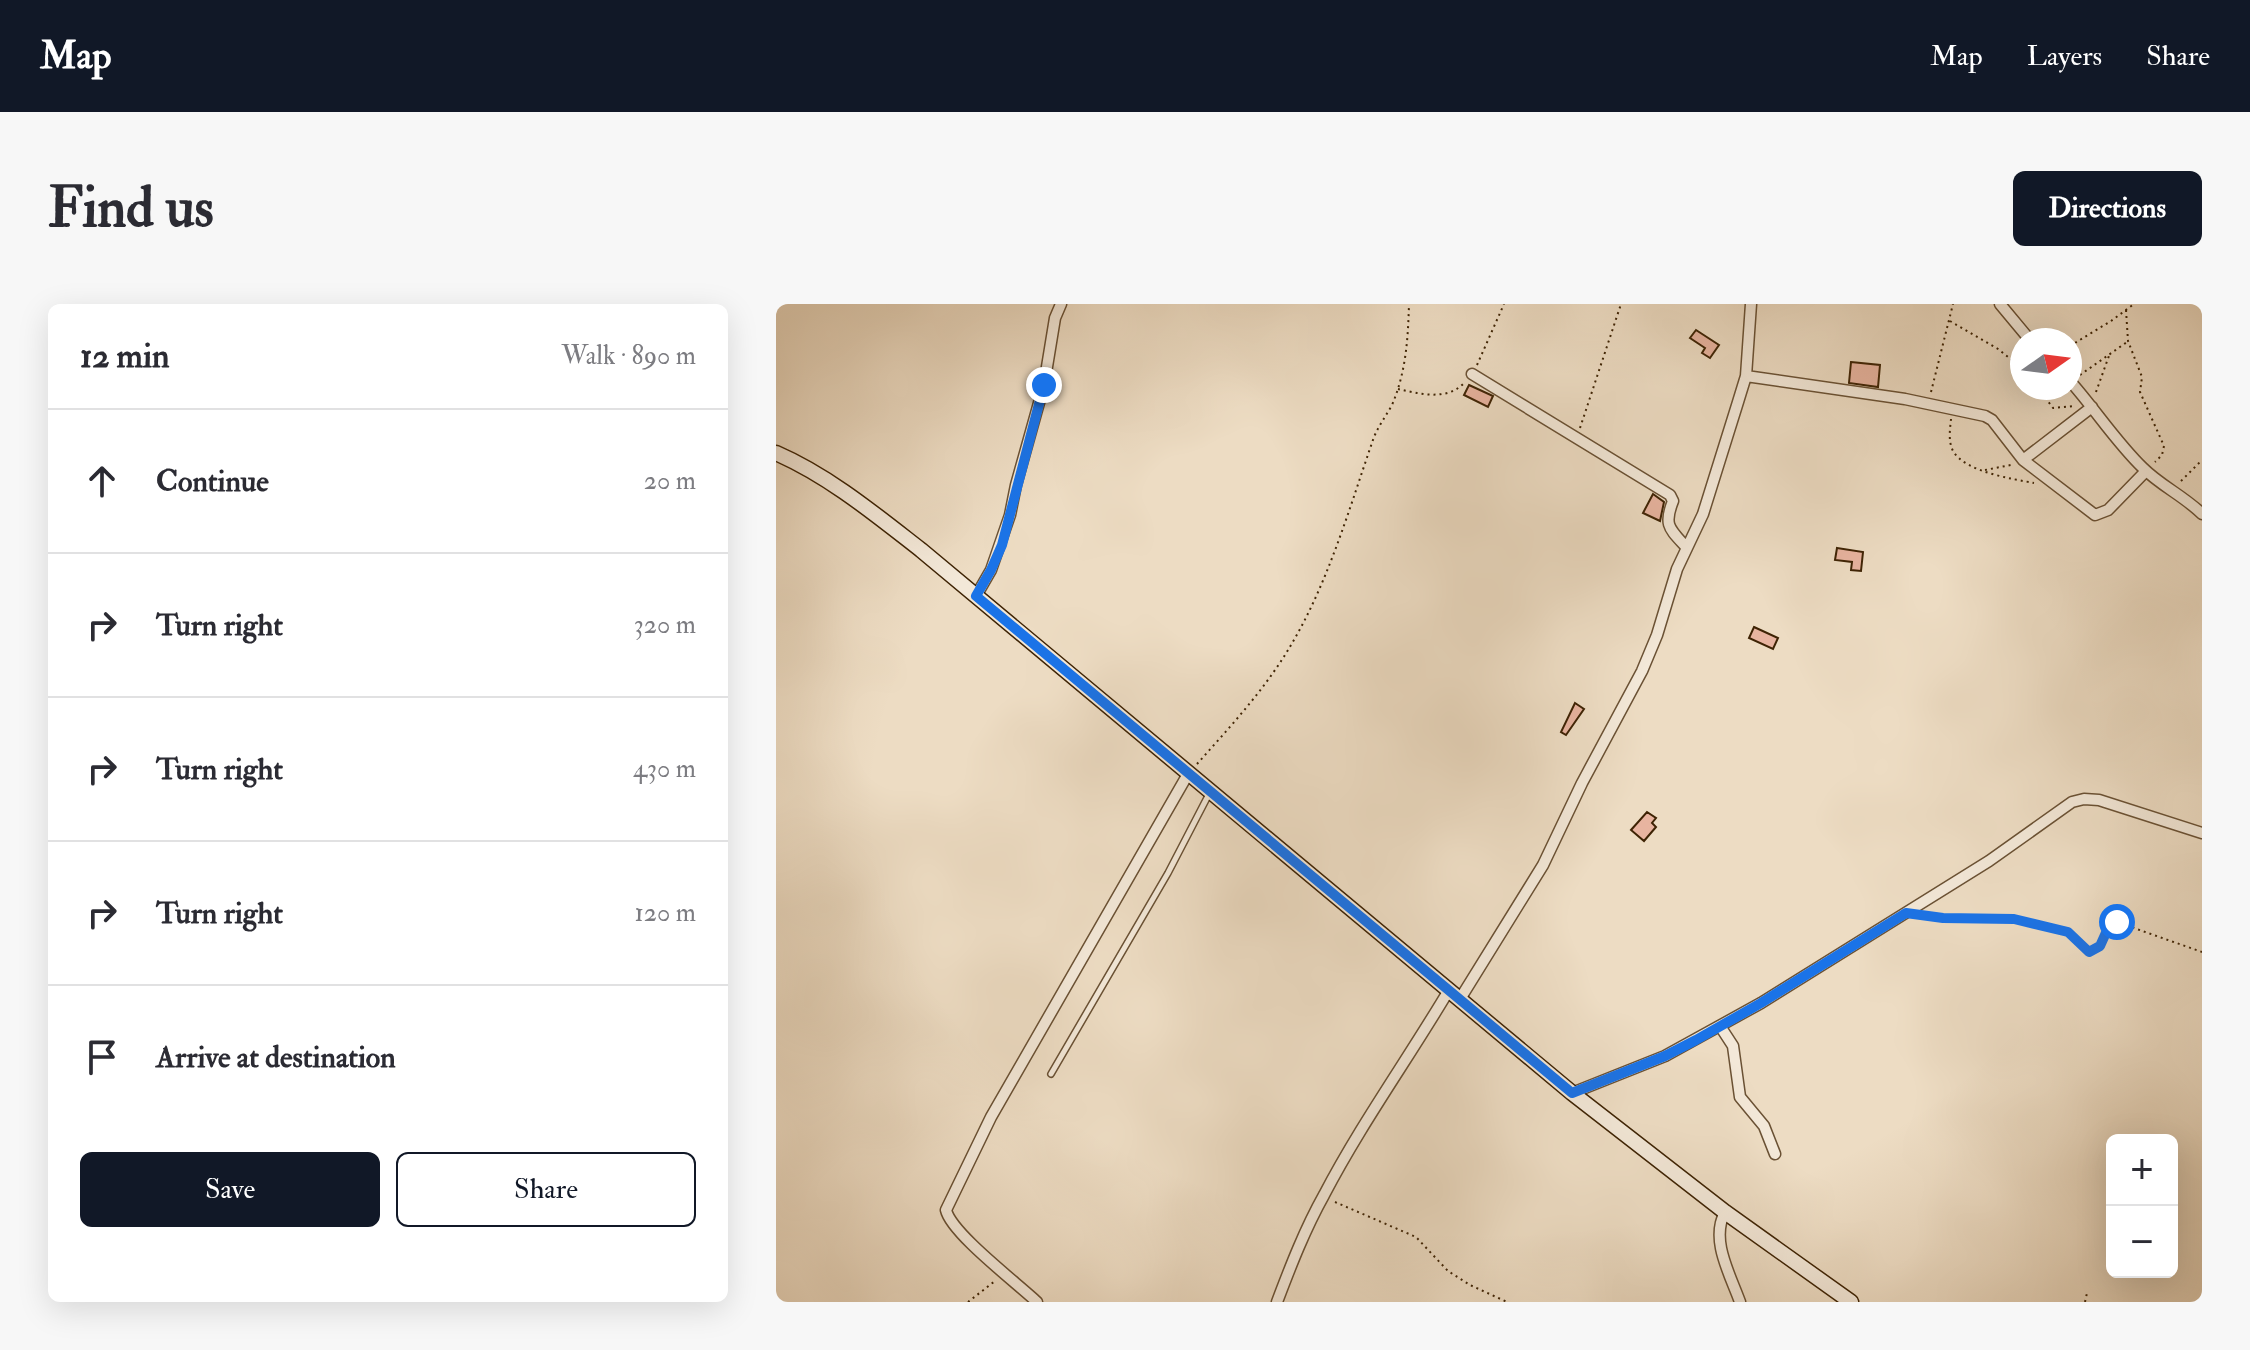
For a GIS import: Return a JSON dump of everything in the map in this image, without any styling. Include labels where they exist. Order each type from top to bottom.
[{"type":"street","points":[[976,596],[1002,545],[1037,416],[1055,318],[1061,304]]},
{"type":"street","points":[[1277,1302],[1299,1244],[1323,1196],[1374,1108],[1543,865],[1582,783],[1642,671],[1657,635],[1677,569],[1703,514],[1746,376],[1751,304]]},
{"type":"street","points":[[2000,304],[2020,328]]},
{"type":"street","points":[[1472,374],[1670,495],[1673,501],[1667,523],[1687,548]]},
{"type":"street","points":[[1746,376],[1928,403],[1992,420],[2023,460],[2095,515],[2102,514],[2146,471]]},
{"type":"street","points":[[2082,395],[2146,471],[2202,514]]},
{"type":"street","points":[[2023,460],[2090,404]]},
{"type":"street","points":[[776,453],[792,459],[864,506],[1572,1093],[1725,1212],[1851,1302]]},
{"type":"street","points":[[1037,1302],[951,1222],[946,1210],[991,1117],[1188,774]]},
{"type":"street","points":[[1572,1093],[1665,1056],[1720,1026],[1989,861],[2072,802],[2099,800],[2202,833]]},
{"type":"street","points":[[1720,1026],[1733,1046],[1740,1097],[1764,1126],[1775,1154]]},
{"type":"street","points":[[1725,1212],[1718,1231],[1719,1243],[1740,1302]]},
{"type":"lane","points":[[1051,1074],[1168,873],[1210,793]]},
{"type":"path","points":[[1188,774],[1252,698],[1291,645],[1331,557],[1379,426],[1398,389],[1407,352],[1409,304]]},
{"type":"path","points":[[1398,389],[1441,395],[1458,389],[1472,374],[1504,304]]},
{"type":"path","points":[[1576,437],[1621,304]]},
{"type":"path","points":[[1928,403],[1953,304]]},
{"type":"path","points":[[2082,338],[2132,305]]},
{"type":"path","points":[[2126,310],[2128,341],[2142,377],[2140,392],[2164,446],[2162,455],[2146,471]]},
{"type":"path","points":[[1949,321],[2010,358]]},
{"type":"path","points":[[2082,373],[2128,341]]},
{"type":"path","points":[[2047,400],[2053,408],[2090,404],[2100,387],[2110,353]]},
{"type":"path","points":[[1952,410],[1950,440],[1958,458],[2003,477],[2055,483]]},
{"type":"path","points":[[1984,470],[2023,460]]},
{"type":"path","points":[[2172,490],[2202,460]]},
{"type":"path","points":[[1906,913],[1943,918],[2014,919],[2068,932],[2089,952],[2100,946],[2109,926],[2117,922],[2202,952]]},
{"type":"path","points":[[1323,1196],[1416,1237],[1448,1271],[1507,1302]]},
{"type":"path","points":[[968,1302],[1005,1273]]},
{"type":"path","points":[[2085,1302],[2087,1293]]},
{"type":"building","points":[[1696,330],[1719,345],[1710,358],[1702,353],[1705,348],[1690,338]]},
{"type":"building","points":[[1851,362],[1880,365],[1878,387],[1849,383]]},
{"type":"building","points":[[1469,385],[1493,396],[1488,407],[1464,395]]},
{"type":"building","points":[[1653,494],[1664,502],[1660,521],[1643,513]]},
{"type":"building","points":[[1837,548],[1863,552],[1861,571],[1851,570],[1852,562],[1835,560]]},
{"type":"building","points":[[1754,627],[1778,638],[1773,649],[1749,638]]},
{"type":"building","points":[[1575,703],[1584,709],[1566,735],[1561,732]]},
{"type":"building","points":[[1647,812],[1656,818],[1652,823],[1656,827],[1644,841],[1631,830]]},
{"type":"route","points":[[1044,385],[1002,545],[976,596],[1572,1093],[1665,1056],[1696,1040],[1906,913],[1943,918],[2014,919],[2068,932],[2089,952],[2100,946],[2109,926],[2117,922]]}]
